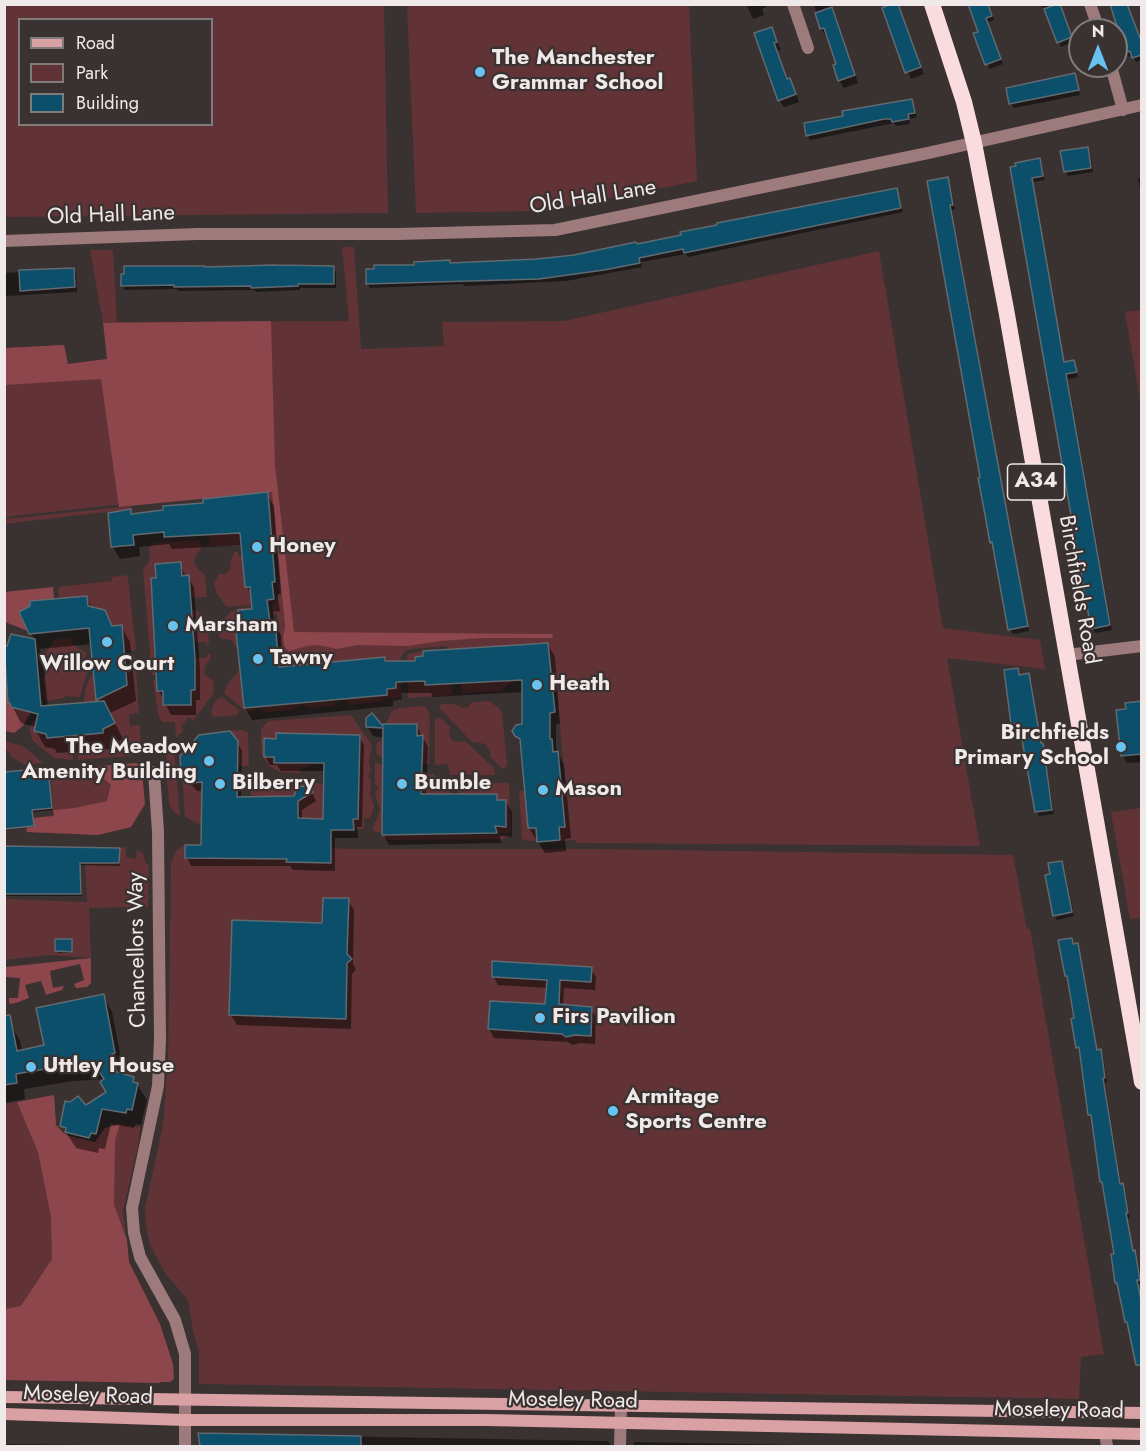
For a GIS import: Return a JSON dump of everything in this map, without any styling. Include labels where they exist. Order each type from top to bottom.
[{"type":"highway","name":"Birchfields Road","points":[[932,4],[962,95],[974,142],[1142,1082]]},
{"type":"main road","name":"Moseley Road","points":[[4,1397],[1142,1413]]},
{"type":"main road","name":"Moseley Road","points":[[4,1414],[185,1420],[621,1422],[1106,1440],[1142,1434]]},
{"type":"street","points":[[793,4],[808,48]]},
{"type":"street","points":[[1114,78],[1123,110]]},
{"type":"street","name":"Old Hall Lane","points":[[4,241],[197,234],[398,234],[555,230],[1142,105]]},
{"type":"street","points":[[1067,655],[1142,646]]},
{"type":"street","name":"Chancellors Way","points":[[154,772],[158,832],[160,1039],[158,1086],[132,1208],[134,1233],[140,1257],[179,1330],[185,1354],[185,1446]]},
{"type":"street","points":[[620,1446],[621,1406]]},
{"type":"green space","points":[[5,4],[384,5],[388,213],[5,217]]},
{"type":"green space","points":[[407,5],[689,5],[697,181],[544,211],[416,213]]},
{"type":"green space","points":[[342,247],[354,247],[361,349],[444,346],[442,322],[564,321],[879,251],[943,628],[1040,640],[1045,669],[947,658],[980,846],[577,843],[576,840],[544,842],[524,840],[519,791],[525,791],[528,828],[536,828],[537,841],[559,827],[564,827],[562,789],[566,789],[555,675],[551,675],[548,643],[448,650],[447,646],[411,649],[405,651],[399,660],[402,697],[392,700],[385,697],[381,702],[348,705],[347,698],[396,688],[394,662],[385,661],[385,658],[283,667],[277,614],[273,614],[272,607],[279,596],[278,585],[280,584],[277,552],[273,551],[268,492],[277,491],[183,494],[114,505],[5,517],[5,348],[64,345],[68,364],[107,359],[105,334],[90,250],[113,250],[117,322],[349,321]]},
{"type":"green space","points":[[1142,310],[1141,405],[1125,312]]},
{"type":"green space","points":[[131,506],[131,509],[5,524],[5,519]]},
{"type":"green space","points":[[240,533],[242,546],[207,546],[210,542],[210,535]]},
{"type":"green space","points":[[200,540],[201,549],[194,562],[205,575],[207,597],[191,598],[182,576],[181,562],[155,565],[156,578],[151,578],[157,675],[152,675],[143,570],[150,560],[149,548],[154,543]]},
{"type":"green space","points":[[235,552],[238,552],[238,556],[242,556],[251,602],[274,599],[274,601],[228,607],[225,605],[216,592],[214,583],[219,574],[225,574],[230,570],[231,559]]},
{"type":"green space","points":[[126,575],[136,650],[124,651],[122,625],[112,626],[105,610],[88,606],[86,596],[59,599],[58,587],[112,581],[112,577]]},
{"type":"green space","points":[[267,606],[267,608],[238,610],[239,622],[235,623],[237,649],[232,640],[222,639],[219,636],[218,627],[230,612],[241,608]]},
{"type":"green space","points":[[191,610],[198,611],[207,622],[209,642],[207,645],[206,642],[194,642]]},
{"type":"green space","points":[[70,638],[73,644],[86,653],[85,660],[88,660],[89,666],[80,697],[65,696],[65,698],[47,701],[43,676],[47,675],[46,666],[42,666],[44,655],[53,644],[53,640]]},
{"type":"green space","points":[[423,651],[423,656],[415,657],[416,681],[425,681],[425,685],[451,684],[452,695],[408,698],[407,656]]},
{"type":"green space","points":[[208,653],[211,655],[205,666],[204,674],[214,681],[213,694],[193,721],[189,717],[181,726],[184,730],[176,738],[175,722],[162,722],[158,714],[153,680],[157,680],[158,691],[163,691],[163,704],[194,690],[195,658],[206,658]]},
{"type":"green space","points":[[135,655],[139,713],[129,714],[130,726],[140,725],[140,753],[78,760],[77,736],[103,733],[103,729],[115,723],[105,703],[84,702],[85,689],[91,675],[127,681],[125,656]]},
{"type":"green space","points":[[239,671],[244,708],[334,700],[334,706],[310,708],[301,704],[292,710],[267,712],[258,708],[247,712],[225,694],[229,682]]},
{"type":"green space","points":[[513,681],[500,691],[462,693],[461,683]]},
{"type":"green space","points":[[222,697],[239,710],[237,715],[214,717],[211,714],[213,705],[217,699]]},
{"type":"green space","points":[[489,701],[502,713],[507,763],[503,769],[490,757],[486,744],[472,742],[439,708],[441,704],[455,704],[463,708],[468,707],[472,702]]},
{"type":"green space","points":[[418,706],[426,707],[430,715],[429,764],[424,764],[422,761],[423,735],[417,736],[417,724],[387,724],[383,759],[376,753],[377,743],[381,740],[382,731],[392,711]]},
{"type":"green space","points":[[39,712],[47,738],[71,736],[73,760],[54,758],[32,740],[29,729]]},
{"type":"green space","points":[[351,715],[372,745],[369,761],[371,770],[368,777],[371,780],[370,793],[374,807],[370,818],[364,820],[364,829],[324,832],[298,830],[298,804],[251,797],[251,789],[256,786],[273,785],[275,788],[287,790],[295,780],[323,784],[323,817],[354,829],[353,819],[358,818],[360,735],[276,733],[276,739],[264,738],[264,756],[274,757],[275,763],[309,763],[309,767],[301,767],[300,773],[280,772],[270,767],[261,754],[261,729],[268,721]]},
{"type":"green space","points":[[437,717],[450,727],[449,735],[453,741],[466,742],[494,768],[495,775],[450,775],[446,764],[435,765],[435,720]]},
{"type":"green space","points":[[243,730],[248,733],[249,766],[238,766],[238,741],[230,731]]},
{"type":"green space","points":[[5,741],[25,747],[43,763],[25,765],[10,756],[5,749]]},
{"type":"green space","points":[[166,751],[174,751],[180,816],[170,806]]},
{"type":"green space","points":[[375,762],[383,765],[382,835],[510,835],[504,839],[389,840],[383,837],[380,832],[372,831],[380,810],[375,795],[378,787],[375,784]]},
{"type":"green space","points":[[136,763],[141,766],[145,804],[131,827],[98,835],[27,832],[26,830],[34,826],[33,818],[54,815],[50,770]]},
{"type":"green space","points":[[182,774],[191,783],[202,782],[201,825],[185,817]]},
{"type":"green space","points":[[421,774],[433,774],[440,780],[450,782],[450,794],[421,794]]},
{"type":"green space","points":[[458,782],[508,783],[511,833],[497,833],[495,826],[506,827],[506,800],[497,800],[497,795],[458,794]]},
{"type":"green space","points":[[1141,808],[1141,918],[1130,919],[1111,812]]},
{"type":"green space","name":"Armitage Sports Centre","points":[[185,845],[318,846],[345,849],[596,849],[1013,855],[1027,929],[1030,929],[1104,1354],[1081,1357],[1079,1399],[199,1384],[199,1352],[188,1300],[165,1273],[150,1245],[145,1208],[163,1125],[168,1060],[171,863],[176,851]]},
{"type":"green space","points":[[126,847],[126,857],[136,859],[137,850],[143,853],[146,864],[149,865],[148,907],[89,908],[91,958],[50,955],[5,960],[5,899],[87,902],[85,863],[119,863],[120,848]]},
{"type":"green space","points":[[54,1095],[56,1125],[69,1137],[95,1142],[105,1128],[120,1124],[140,1127],[138,1146],[123,1211],[129,1262],[160,1324],[173,1364],[174,1379],[170,1382],[5,1380],[5,1104]]},
{"type":"shaded area","points":[[271,321],[275,465],[294,632],[552,634],[553,638],[482,638],[408,646],[357,645],[337,649],[318,645],[289,651],[285,648],[283,639],[285,626],[272,492],[119,507],[101,379],[5,385],[5,348],[64,345],[68,364],[107,359],[103,323]]},
{"type":"shaded area","points":[[53,587],[54,599],[19,612],[28,631],[5,622],[4,592]]},
{"type":"shaded area","points":[[6,677],[11,707],[31,712],[23,726],[14,733],[5,731]]},
{"type":"shaded area","points":[[136,763],[141,766],[145,804],[131,827],[98,835],[27,832],[26,827],[34,826],[33,818],[54,816],[53,810],[107,801],[111,785],[102,777],[80,772],[77,768]]},
{"type":"shaded area","points":[[91,958],[91,983],[87,987],[76,988],[74,984],[84,980],[80,964],[50,971],[53,988],[64,986],[62,990],[46,995],[41,981],[25,985],[29,998],[10,1004],[9,998],[18,998],[20,978],[5,977],[5,967]]},
{"type":"shaded area","points":[[54,1095],[56,1125],[69,1136],[95,1142],[105,1128],[120,1124],[115,1141],[114,1205],[127,1240],[129,1262],[160,1324],[173,1364],[174,1379],[170,1382],[5,1380],[5,1309],[21,1306],[52,1259],[51,1217],[38,1152],[17,1102]]},
{"type":"building","points":[[898,4],[921,67],[905,73],[882,8]]},
{"type":"building","points":[[968,4],[988,4],[992,16],[986,18],[1001,59],[985,65],[973,33],[978,32]]},
{"type":"building","points":[[1060,4],[1068,26],[1068,39],[1057,43],[1044,9]]},
{"type":"building","points":[[1110,4],[1127,4],[1142,43],[1142,55],[1132,58],[1130,51],[1128,52],[1128,18],[1114,18]]},
{"type":"building","points":[[832,7],[855,75],[838,81],[833,65],[836,64],[824,28],[820,29],[815,13]]},
{"type":"building","points":[[772,27],[777,42],[774,43],[787,79],[790,78],[796,94],[778,101],[754,33]]},
{"type":"building","points":[[1068,75],[1068,78],[1076,78],[1079,90],[1009,104],[1006,88]]},
{"type":"building","points":[[912,99],[915,113],[908,114],[909,119],[892,122],[891,119],[884,119],[806,136],[804,123],[843,116],[842,111]]},
{"type":"building","points":[[1088,147],[1091,168],[1064,172],[1060,151]]},
{"type":"building","points":[[1040,158],[1043,176],[1032,178],[1064,362],[1074,360],[1077,372],[1066,374],[1110,625],[1091,629],[1010,167],[1016,166],[1015,163]]},
{"type":"building","points":[[948,177],[953,205],[950,205],[1028,626],[1008,630],[978,478],[980,477],[927,181]]},
{"type":"building","points":[[897,188],[901,208],[684,253],[683,249],[639,258],[640,263],[604,270],[539,279],[366,284],[366,269],[374,269],[374,265],[414,265],[414,262],[450,260],[450,263],[537,259],[574,255],[681,235],[680,232],[717,225],[717,223]]},
{"type":"building","points":[[124,266],[334,266],[334,284],[251,288],[251,286],[121,286]]},
{"type":"building","points":[[74,268],[75,287],[20,291],[19,270]]},
{"type":"building","points":[[268,492],[275,582],[272,582],[274,599],[267,600],[270,622],[275,621],[279,667],[385,657],[385,661],[415,661],[415,657],[423,656],[423,651],[548,643],[555,712],[550,713],[550,739],[552,739],[553,752],[558,751],[565,827],[559,827],[560,840],[537,842],[536,828],[528,828],[520,739],[512,731],[516,725],[522,724],[522,680],[425,685],[425,681],[396,682],[396,688],[387,689],[387,695],[244,708],[235,622],[239,622],[238,610],[252,609],[250,587],[245,587],[240,533],[164,537],[164,532],[133,535],[134,545],[111,547],[108,513],[131,509],[131,514],[163,510],[163,506],[203,503],[203,499]]},
{"type":"building","name":"Marsham","points":[[181,562],[182,576],[189,575],[195,690],[191,690],[191,705],[163,705],[163,691],[157,691],[151,578],[156,578],[155,564]]},
{"type":"building","name":"Willow Court","points":[[87,596],[88,606],[105,610],[112,626],[122,625],[127,685],[96,700],[89,628],[29,634],[19,612],[30,606],[30,601]]},
{"type":"building","points":[[11,634],[35,639],[41,706],[104,701],[115,723],[103,729],[103,733],[47,738],[46,734],[34,731],[38,714],[11,707],[8,703],[4,646],[7,646]]},
{"type":"building","points":[[1018,668],[1019,675],[1029,673],[1041,743],[1043,743],[1052,810],[1035,812],[1019,723],[1011,724],[1004,670]]},
{"type":"building","points":[[1142,701],[1142,754],[1121,756],[1116,710],[1126,709],[1125,703]]},
{"type":"building","name":"Bumble","points":[[372,713],[383,726],[383,724],[417,724],[417,736],[423,735],[421,794],[497,794],[497,800],[506,800],[506,827],[495,826],[497,833],[382,835],[383,728],[366,727],[366,718]]},
{"type":"building","points":[[230,731],[238,741],[237,797],[294,796],[297,787],[305,786],[313,792],[298,801],[298,818],[323,819],[324,763],[274,763],[274,757],[264,757],[264,738],[276,739],[276,733],[360,735],[358,819],[353,819],[354,830],[331,830],[331,863],[286,862],[287,859],[185,858],[185,845],[201,845],[202,782],[191,783],[181,773],[180,756],[199,735]]},
{"type":"building","points":[[48,768],[52,808],[32,810],[34,826],[4,829],[4,772]]},
{"type":"building","points":[[4,846],[120,848],[119,863],[80,863],[81,894],[4,894]]},
{"type":"building","points":[[1062,861],[1072,912],[1053,916],[1045,875],[1050,874],[1048,863]]},
{"type":"building","points":[[323,898],[349,898],[347,954],[352,959],[347,963],[346,1019],[229,1015],[232,920],[322,923]]},
{"type":"building","points":[[1072,938],[1073,944],[1078,943],[1097,1050],[1101,1049],[1105,1078],[1103,1078],[1120,1184],[1123,1183],[1128,1213],[1126,1213],[1140,1280],[1137,1280],[1142,1305],[1142,1365],[1136,1365],[1127,1322],[1125,1322],[1117,1283],[1115,1283],[1111,1254],[1114,1254],[1102,1182],[1100,1182],[1091,1115],[1088,1115],[1079,1047],[1076,1048],[1071,1019],[1074,1018],[1067,976],[1065,976],[1058,940]]},
{"type":"building","points":[[55,939],[72,939],[72,952],[55,951]]},
{"type":"building","name":"Firs Pavilion","points":[[492,961],[592,967],[591,982],[560,980],[559,1004],[592,1007],[591,1036],[566,1037],[562,1034],[488,1029],[490,1001],[545,1004],[547,980],[492,977]]},
{"type":"building","name":"Uttley House","points":[[104,994],[115,1053],[112,1054],[117,1072],[134,1077],[133,1082],[138,1083],[132,1110],[127,1109],[126,1113],[102,1109],[96,1134],[91,1133],[89,1138],[65,1132],[66,1128],[60,1126],[65,1101],[70,1102],[78,1096],[86,1105],[106,1092],[100,1082],[104,1079],[94,1064],[63,1066],[16,1074],[17,1083],[4,1085],[4,1016],[10,1015],[17,1051],[44,1045],[36,1008]]},
{"type":"building","points":[[198,1433],[361,1436],[361,1446],[200,1446]]},
{"type":"place","name":"The Manchester Grammar School","points":[[480,72]]},
{"type":"place","name":"Honey","points":[[257,547]]},
{"type":"place","name":"Marsham","points":[[173,626]]},
{"type":"place","name":"Willow Court","points":[[107,642]]},
{"type":"place","name":"Tawny","points":[[258,659]]},
{"type":"place","name":"Heath","points":[[537,685]]},
{"type":"place","name":"Birchfields Primary School","points":[[1121,747]]},
{"type":"place","name":"The Meadow Amenity Building","points":[[209,761]]},
{"type":"place","name":"Bilberry","points":[[220,784]]},
{"type":"place","name":"Bumble","points":[[402,784]]},
{"type":"place","name":"Mason","points":[[543,790]]},
{"type":"place","name":"Firs Pavilion","points":[[540,1018]]},
{"type":"place","name":"Uttley House","points":[[31,1067]]},
{"type":"place","name":"Armitage Sports Centre","points":[[613,1111]]}]
